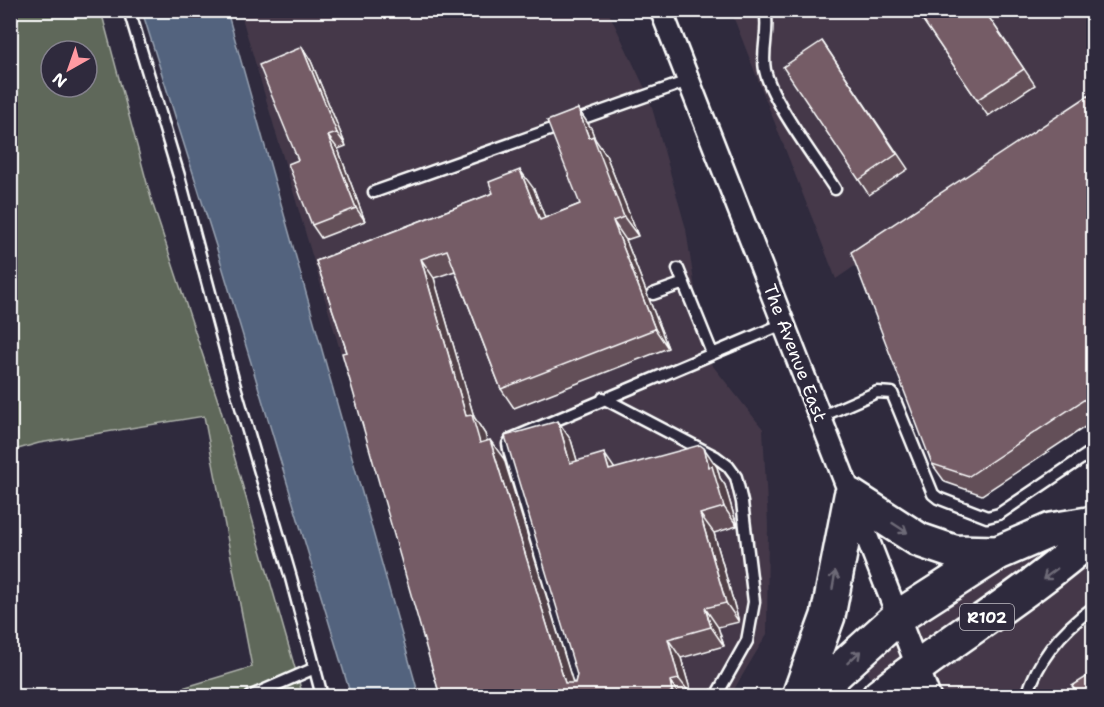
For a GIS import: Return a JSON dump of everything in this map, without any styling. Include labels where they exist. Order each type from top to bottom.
[{"type":"main road","points":[[800,696],[828,616],[851,496],[919,540],[954,552],[998,553]]},
{"type":"main road","name":"R102","points":[[811,696],[898,616],[998,553],[1051,530],[1094,523]]},
{"type":"main road","name":"R102","points":[[879,696],[917,666],[1054,571],[1094,535]]},
{"type":"street","name":"The Avenue East","points":[[660,10],[929,696]]},
{"type":"lane","points":[[129,10],[178,176],[322,696]]},
{"type":"lane","points":[[765,10],[767,20],[764,57],[769,83],[835,189]]},
{"type":"lane","points":[[374,192],[688,81]]},
{"type":"lane","points":[[678,269],[712,353]]},
{"type":"lane","points":[[653,294],[684,283]]},
{"type":"lane","points":[[583,696],[508,444],[514,436],[783,324]]},
{"type":"lane","points":[[820,417],[877,393],[892,393],[933,494],[987,517],[999,514],[1094,450]]},
{"type":"lane","points":[[603,398],[716,457],[728,466],[736,477],[742,502],[754,602],[747,641],[716,696]]},
{"type":"lane","points":[[1027,696],[1031,682],[1052,643],[1094,607]]},
{"type":"lane","points":[[251,696],[315,668]]},
{"type":"shaded area","points":[[240,11],[608,11],[649,97],[686,229],[705,356],[763,429],[768,524],[767,634],[730,696],[442,696]]},
{"type":"shaded area","points":[[731,11],[1093,11],[1093,102],[836,279]]},
{"type":"shaded area","points":[[1093,511],[1093,696],[880,696],[858,653]]},
{"type":"green space","points":[[11,11],[101,11],[152,202],[220,407],[303,696],[156,696],[252,667],[204,416],[39,443],[11,451]]},
{"type":"water","points":[[142,11],[227,11],[419,696],[351,696],[216,246]]},
{"type":"building","points":[[916,10],[984,10],[1024,69],[977,100]]},
{"type":"building","points":[[822,41],[897,154],[859,180],[783,67]]},
{"type":"building","points":[[302,47],[337,133],[328,136],[356,208],[312,225],[288,164],[298,160],[259,65]]},
{"type":"building","points":[[1094,92],[1094,393],[969,476],[932,464],[851,252]]},
{"type":"building","points":[[578,109],[589,138],[593,136],[624,217],[613,221],[655,329],[501,389],[447,250],[421,259],[466,416],[472,415],[480,443],[490,440],[565,683],[575,683],[577,675],[505,436],[558,421],[570,463],[604,453],[609,470],[700,445],[704,448],[724,507],[700,514],[726,603],[705,608],[711,627],[668,639],[679,679],[670,681],[672,691],[666,696],[440,696],[342,353],[347,352],[316,261],[493,193],[489,182],[520,170],[540,220],[580,204],[547,121]]},
{"type":"building","points":[[1094,672],[1094,696],[1079,696],[1072,686]]}]
